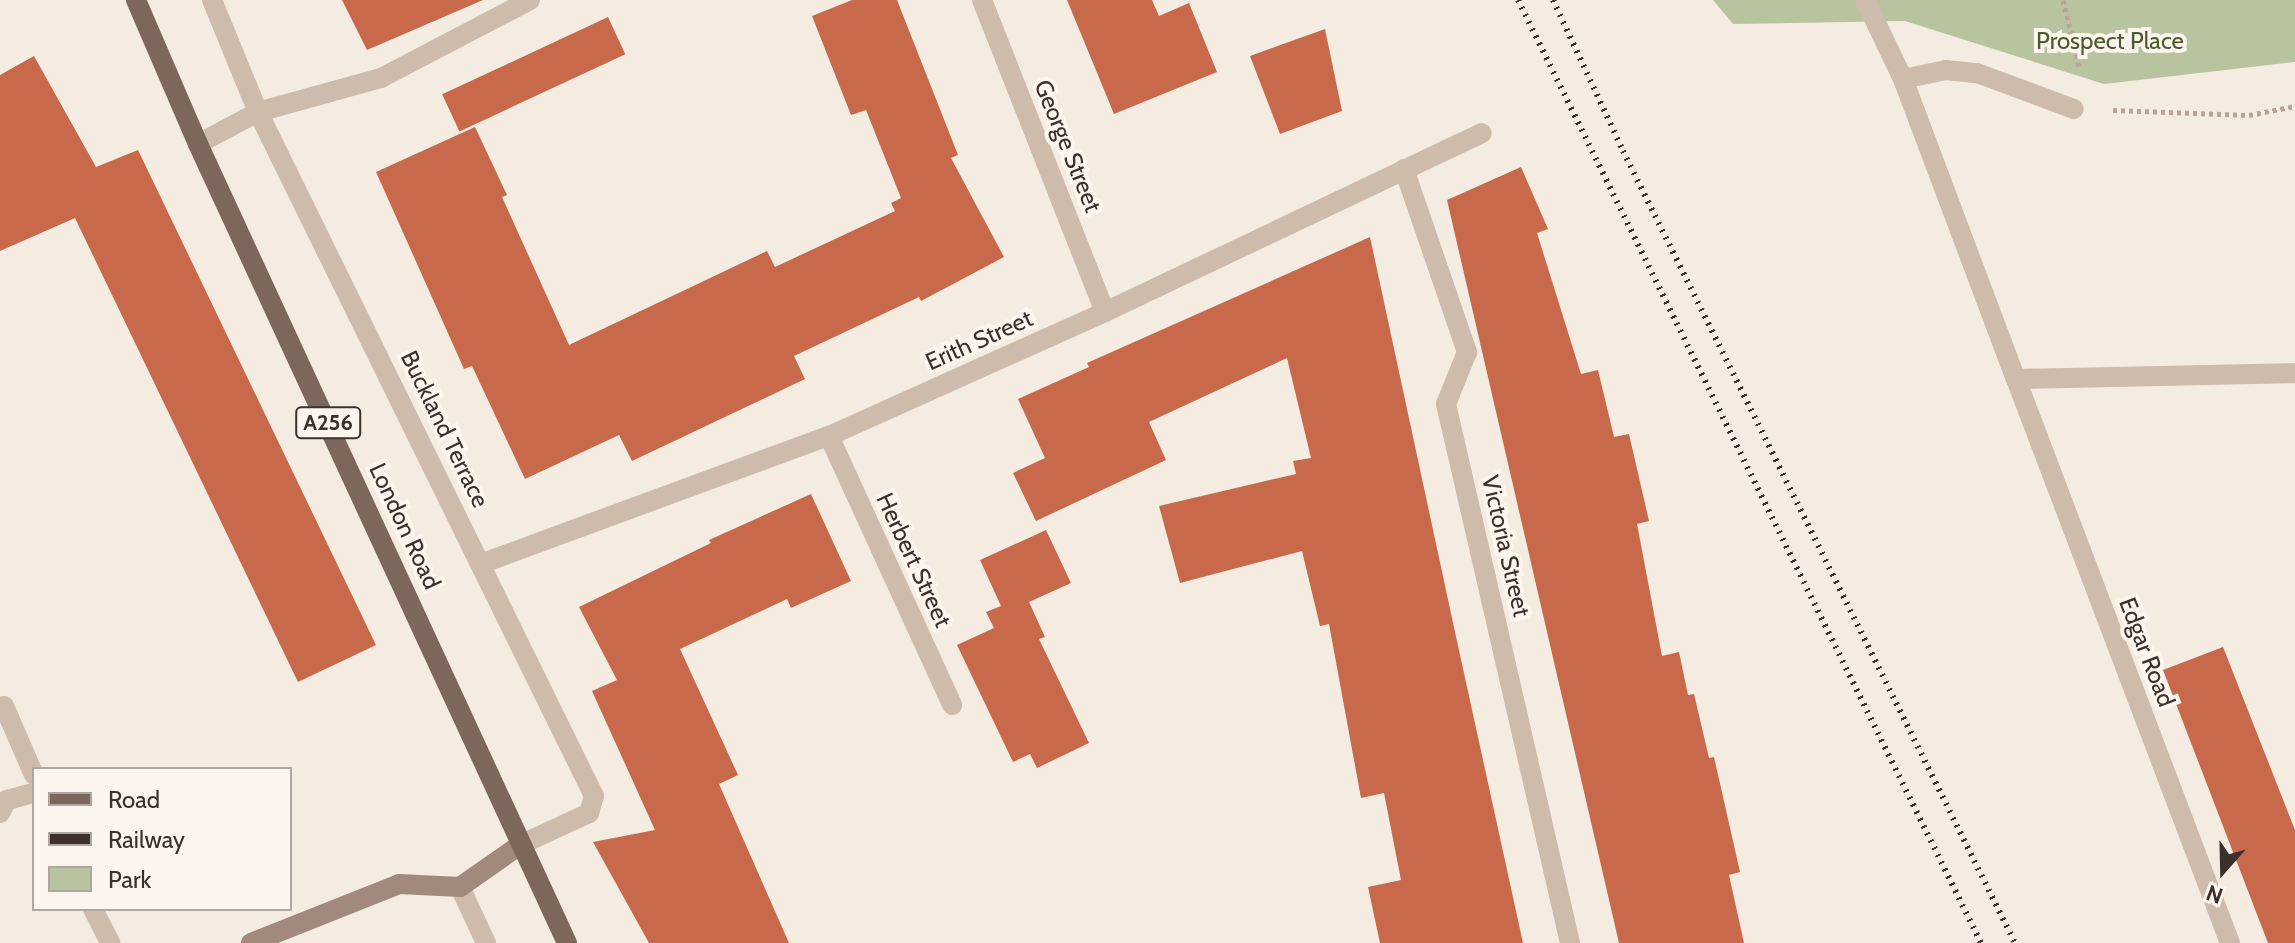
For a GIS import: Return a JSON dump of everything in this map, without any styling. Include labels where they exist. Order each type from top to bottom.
[{"type":"main road","name":"London Road","points":[[136,0],[198,144],[567,943]]},
{"type":"street","name":"Buckland Terrace","points":[[212,0],[258,112],[483,563],[594,796],[589,813],[520,845]]},
{"type":"street","points":[[198,144],[258,112],[381,78],[530,0]]},
{"type":"street","name":"George Street","points":[[982,0],[1105,312]]},
{"type":"street","name":"Edgar Road","points":[[1865,0],[1903,79],[2230,943]]},
{"type":"street","points":[[1903,79],[1946,70],[1977,73],[2074,109]]},
{"type":"street","name":"Erith Street","points":[[483,563],[829,436],[1105,312],[1482,133]]},
{"type":"street","name":"Victoria Street","points":[[1404,169],[1467,352],[1446,404],[1570,943]]},
{"type":"street","points":[[2016,379],[2295,373]]},
{"type":"street","name":"Herbert Street","points":[[829,436],[952,705]]},
{"type":"street","points":[[4,706],[32,770]]},
{"type":"street","points":[[0,813],[7,800],[32,794]]},
{"type":"street","points":[[251,943],[399,884],[460,887],[520,845]]},
{"type":"street","points":[[460,887],[486,943]]},
{"type":"street","points":[[94,911],[110,943]]},
{"type":"path","points":[[2063,0],[2079,70],[2074,109],[2249,115],[2295,106]]},
{"type":"green space","name":"Prospect Place","points":[[1713,0],[2295,0],[2295,62],[2104,84],[1905,21],[1733,24]]},
{"type":"building","points":[[342,0],[483,0],[367,50]]},
{"type":"building","points":[[852,0],[897,0],[958,155],[951,158],[1004,257],[921,301],[919,297],[794,356],[805,379],[632,461],[619,435],[525,479],[472,366],[464,369],[376,172],[475,127],[507,195],[502,197],[569,345],[767,251],[775,267],[895,211],[891,203],[901,198],[866,110],[851,115],[812,16]]},
{"type":"building","points":[[1067,0],[1152,0],[1159,16],[1189,3],[1217,72],[1114,114]]},
{"type":"building","points":[[608,17],[625,54],[459,131],[442,94]]},
{"type":"building","points":[[1325,29],[1342,111],[1280,134],[1250,56]]},
{"type":"building","points":[[34,56],[96,167],[138,150],[376,645],[298,682],[75,218],[0,251],[0,75]]},
{"type":"building","points":[[1521,167],[1548,229],[1537,233],[1581,374],[1598,370],[1614,437],[1629,434],[1649,521],[1637,524],[1662,656],[1679,652],[1688,695],[1694,694],[1709,758],[1714,757],[1740,872],[1729,875],[1744,943],[1619,943],[1447,200]]},
{"type":"building","points":[[1370,237],[1523,943],[1380,943],[1368,887],[1401,880],[1384,793],[1361,798],[1329,624],[1320,626],[1302,551],[1180,583],[1159,506],[1296,474],[1293,461],[1311,458],[1287,358],[1149,422],[1166,460],[1036,521],[1013,473],[1045,458],[1018,399],[1089,367],[1087,363]]},
{"type":"building","points":[[811,494],[851,581],[791,608],[787,599],[680,649],[738,775],[719,784],[789,943],[649,943],[593,842],[655,830],[592,691],[617,680],[579,607],[711,543],[709,540]]},
{"type":"building","points":[[1046,530],[1071,583],[1029,602],[1045,637],[1039,639],[1089,743],[1037,768],[1030,754],[1013,762],[957,645],[994,628],[986,612],[1001,606],[980,560]]},
{"type":"building","points":[[2223,647],[2295,830],[2295,943],[2268,943],[2163,670]]},
{"type":"railway","points":[[1518,0],[1981,943]]},
{"type":"railway","points":[[1553,0],[1623,151],[2015,943]]}]
